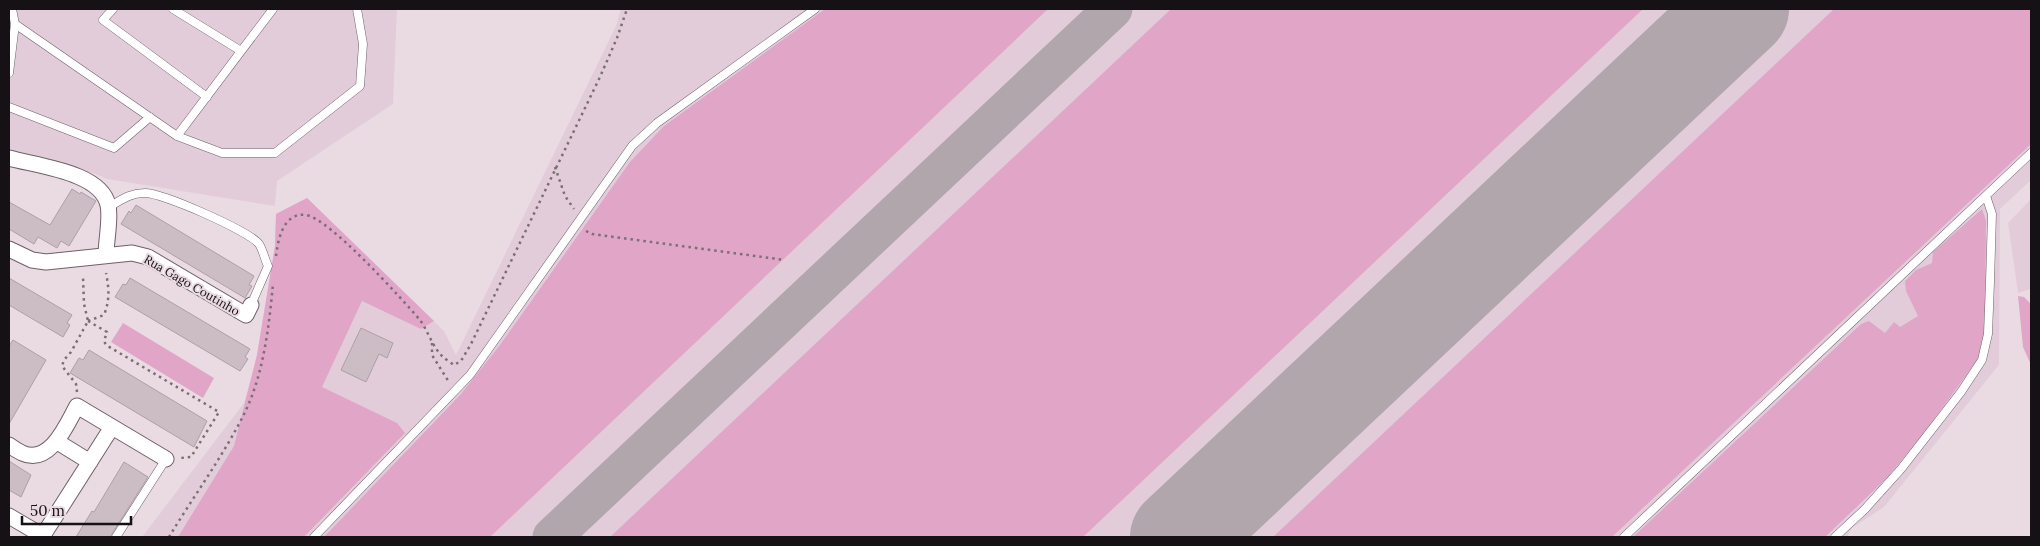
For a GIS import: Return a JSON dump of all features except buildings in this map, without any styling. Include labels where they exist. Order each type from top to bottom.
[{"type":"street","points":[[9,158],[81,177],[104,193],[109,207],[106,255]]},
{"type":"street","name":"Rua Gago Coutinho","points":[[9,249],[32,260],[46,262],[132,253],[148,257],[246,315],[251,304]]},
{"type":"street","points":[[9,445],[24,454],[32,455],[47,451],[56,441],[77,406],[166,460]]},
{"type":"street","points":[[9,516],[42,537],[112,426]]},
{"type":"street","points":[[56,441],[90,462]]},
{"type":"lane","points":[[113,9],[103,20],[207,97]]},
{"type":"lane","points":[[173,9],[241,51]]},
{"type":"lane","points":[[177,136],[273,9]]},
{"type":"lane","points":[[14,24],[177,136],[222,153],[275,153],[360,86],[363,44],[357,9]]},
{"type":"lane","points":[[314,537],[470,375],[632,146],[657,123],[815,9]]},
{"type":"lane","points":[[9,73],[14,24],[11,13]]},
{"type":"lane","points":[[9,106],[114,148],[150,117]]},
{"type":"lane","points":[[1624,537],[2031,153]]},
{"type":"lane","points":[[109,207],[131,194],[147,192],[179,202],[238,230],[259,244],[268,266],[251,304]]},
{"type":"lane","points":[[1835,537],[1865,509],[1900,469],[1961,392],[1982,360],[1988,334],[1992,214],[1986,196]]},
{"type":"lane","points":[[116,537],[166,460]]},
{"type":"path","points":[[276,257],[278,240],[284,226],[292,218],[306,215],[318,220],[336,234],[422,322],[441,355],[454,365],[461,361],[472,344],[603,69],[627,9]]},
{"type":"path","points":[[556,168],[565,196],[578,223],[592,234],[785,260]]},
{"type":"path","points":[[77,406],[76,384],[62,366],[88,321],[104,315],[109,291],[106,273]]},
{"type":"path","points":[[83,276],[84,304],[88,321],[107,332],[104,341],[106,345],[219,412],[191,456],[166,460]]},
{"type":"path","points":[[169,537],[246,410],[257,379],[268,328],[273,283]]},
{"type":"path","points":[[432,341],[432,354],[455,390]]},
{"type":"shaded area","points":[[9,9],[397,9],[393,104],[277,181],[275,206],[107,179],[93,173],[9,152]]},
{"type":"shaded area","points":[[621,9],[2031,9],[2031,180],[2000,209],[1999,365],[1884,507],[1852,528],[1847,537],[142,537],[244,403],[257,355],[275,246],[276,214],[307,198],[444,331],[456,355],[616,26]]},
{"type":"shaded area","points":[[825,9],[1048,9],[490,537],[324,537],[461,394],[500,345],[630,162],[664,126]]},
{"type":"shaded area","points":[[1171,9],[1643,9],[1083,537],[610,537]]},
{"type":"shaded area","points":[[1834,9],[2031,9],[2031,144],[1612,537],[1273,537]]},
{"type":"shaded area","points":[[307,198],[434,321],[421,329],[362,301],[322,387],[397,423],[405,433],[304,537],[178,537],[234,446],[257,355],[275,246],[276,214]]},
{"type":"shaded area","points":[[2031,199],[2031,289],[2018,293],[2008,223]]},
{"type":"shaded area","points":[[1982,209],[1986,221],[1985,331],[1978,359],[1924,433],[1887,478],[1825,537],[1633,537],[1861,324],[1869,321],[1885,333],[1894,322],[1900,327],[1918,316],[1906,291],[1905,281],[1916,270],[1932,263],[1933,252]]},
{"type":"shaded area","points":[[2018,296],[2024,297],[2031,304],[2031,365],[2023,347]]},
{"type":"shaded area","points":[[123,323],[214,378],[203,398],[111,342]]},
{"type":"taxiway","points":[[552,537],[1113,9]]},
{"type":"runway","points":[[1179,537],[1740,9]]}]
